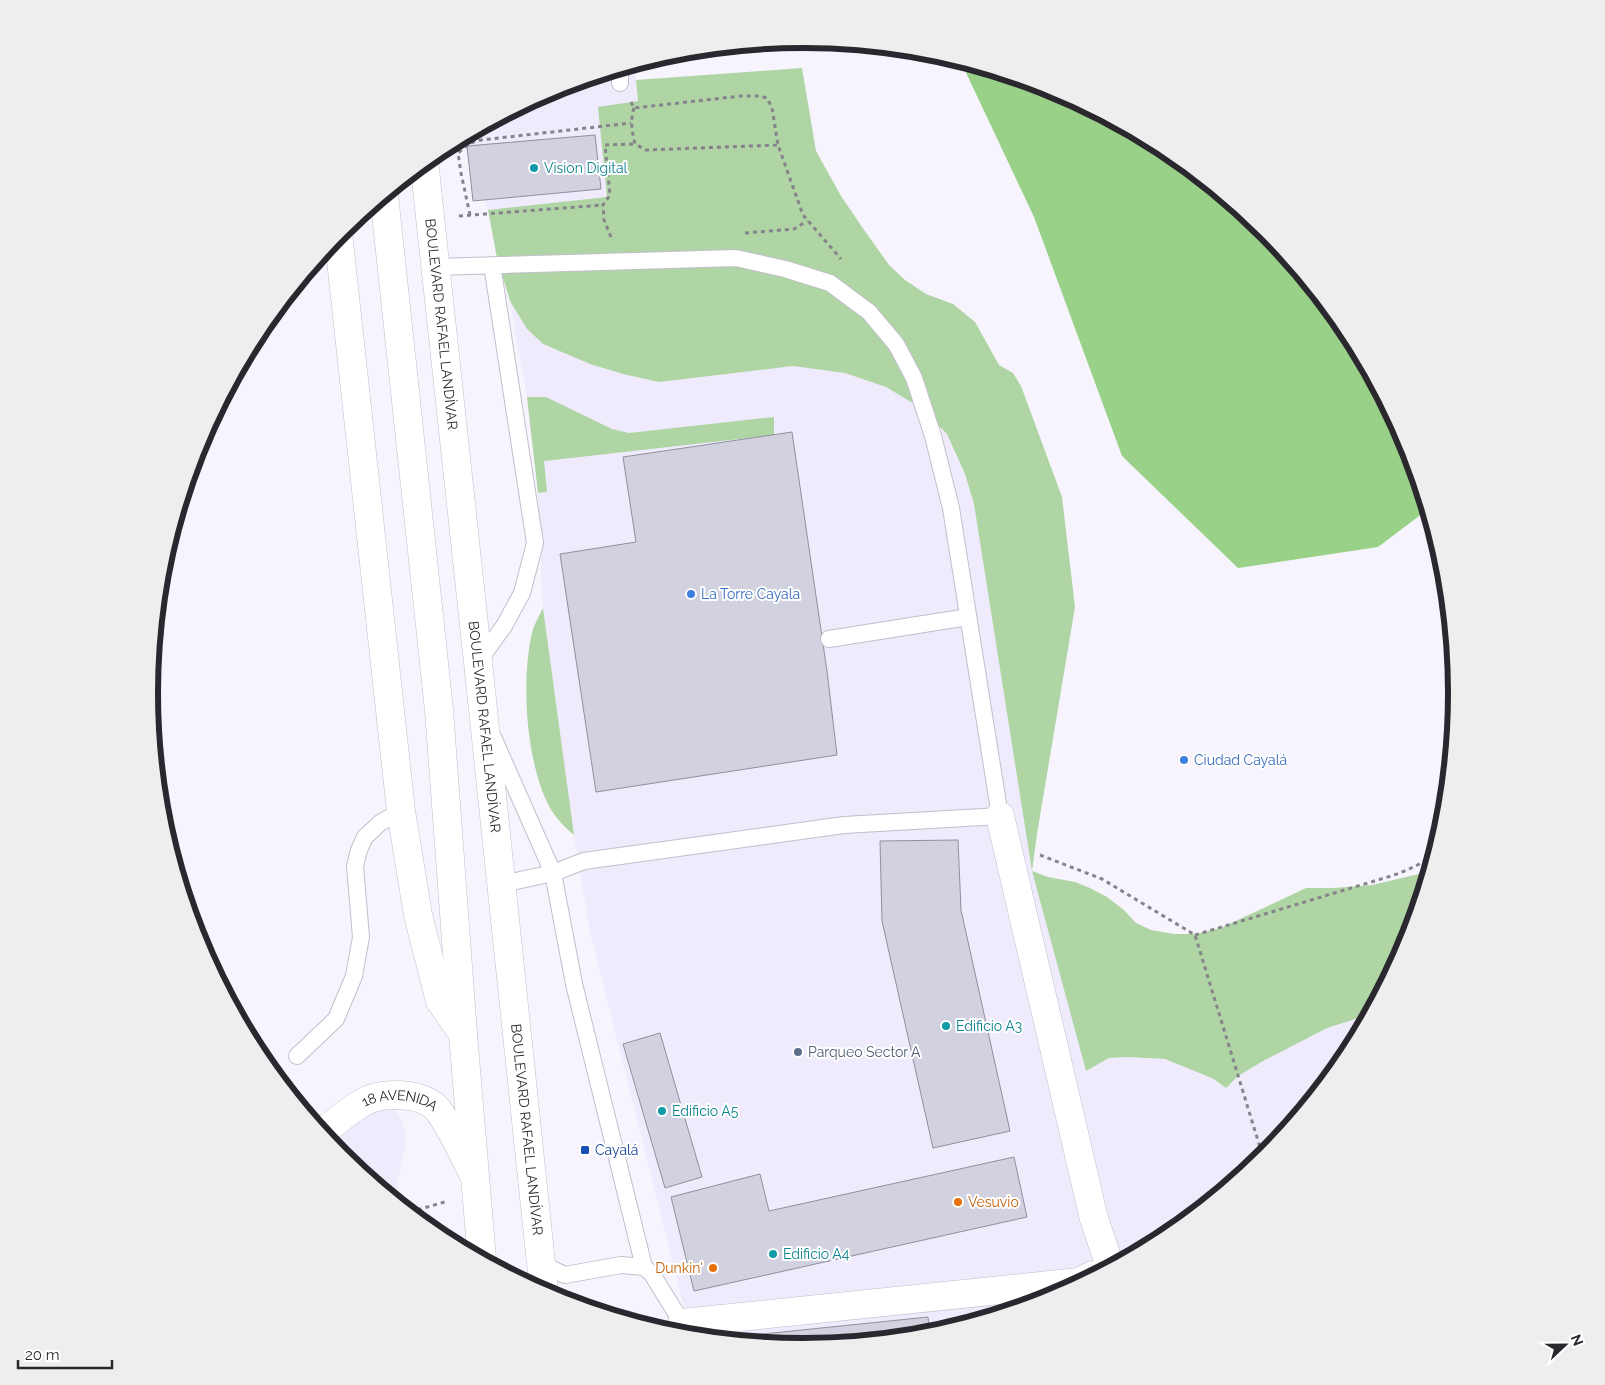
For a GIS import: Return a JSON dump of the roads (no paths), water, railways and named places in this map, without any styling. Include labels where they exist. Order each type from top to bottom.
[{"type":"main road","name":"BOULEVARD RAFAEL LANDÍVAR","points":[[425,170],[543,1282]]},
{"type":"main road","points":[[385,202],[440,710],[463,1034],[481,1252]]},
{"type":"main road","points":[[339,244],[401,811],[418,915],[440,1001],[463,1034]]},
{"type":"main road","points":[[1000,816],[1094,1219],[1108,1260]]},
{"type":"main road","name":"18 AVENIDA","points":[[327,1128],[363,1102],[390,1095],[414,1097],[430,1104],[440,1112],[476,1185]]},
{"type":"main road","points":[[688,1327],[1057,1285]]},
{"type":"lane","points":[[436,267],[736,258],[785,269],[830,283],[869,312],[896,344],[914,378],[933,436],[951,508],[1000,816],[844,825],[584,861],[553,873],[502,884]]},
{"type":"lane","points":[[478,662],[504,626],[522,593],[535,543],[492,265]]},
{"type":"lane","points":[[829,639],[968,617]]},
{"type":"lane","points":[[484,718],[553,873],[574,984],[644,1267],[652,1274],[678,1325]]},
{"type":"lane","points":[[297,1056],[336,1019],[354,976],[360,938],[355,866],[359,850],[365,837],[380,823],[401,811]]},
{"type":"lane","points":[[541,1264],[565,1275],[621,1265],[644,1267]]},
{"type":"place","name":"Vision Digital","points":[[534,168]]},
{"type":"place","name":"La Torre Cayala","points":[[691,594]]},
{"type":"place","name":"Ciudad Cayalá","points":[[1184,760]]},
{"type":"place","name":"Edificio A3","points":[[946,1026]]},
{"type":"place","name":"Parqueo Sector A","points":[[798,1052]]},
{"type":"place","name":"Edificio A5","points":[[662,1111]]},
{"type":"place","name":"Cayalá","points":[[585,1150]]},
{"type":"place","name":"Vesuvio","points":[[958,1202]]},
{"type":"place","name":"Edificio A4","points":[[773,1254]]},
{"type":"place","name":"Dunkin'","points":[[713,1268]]}]
